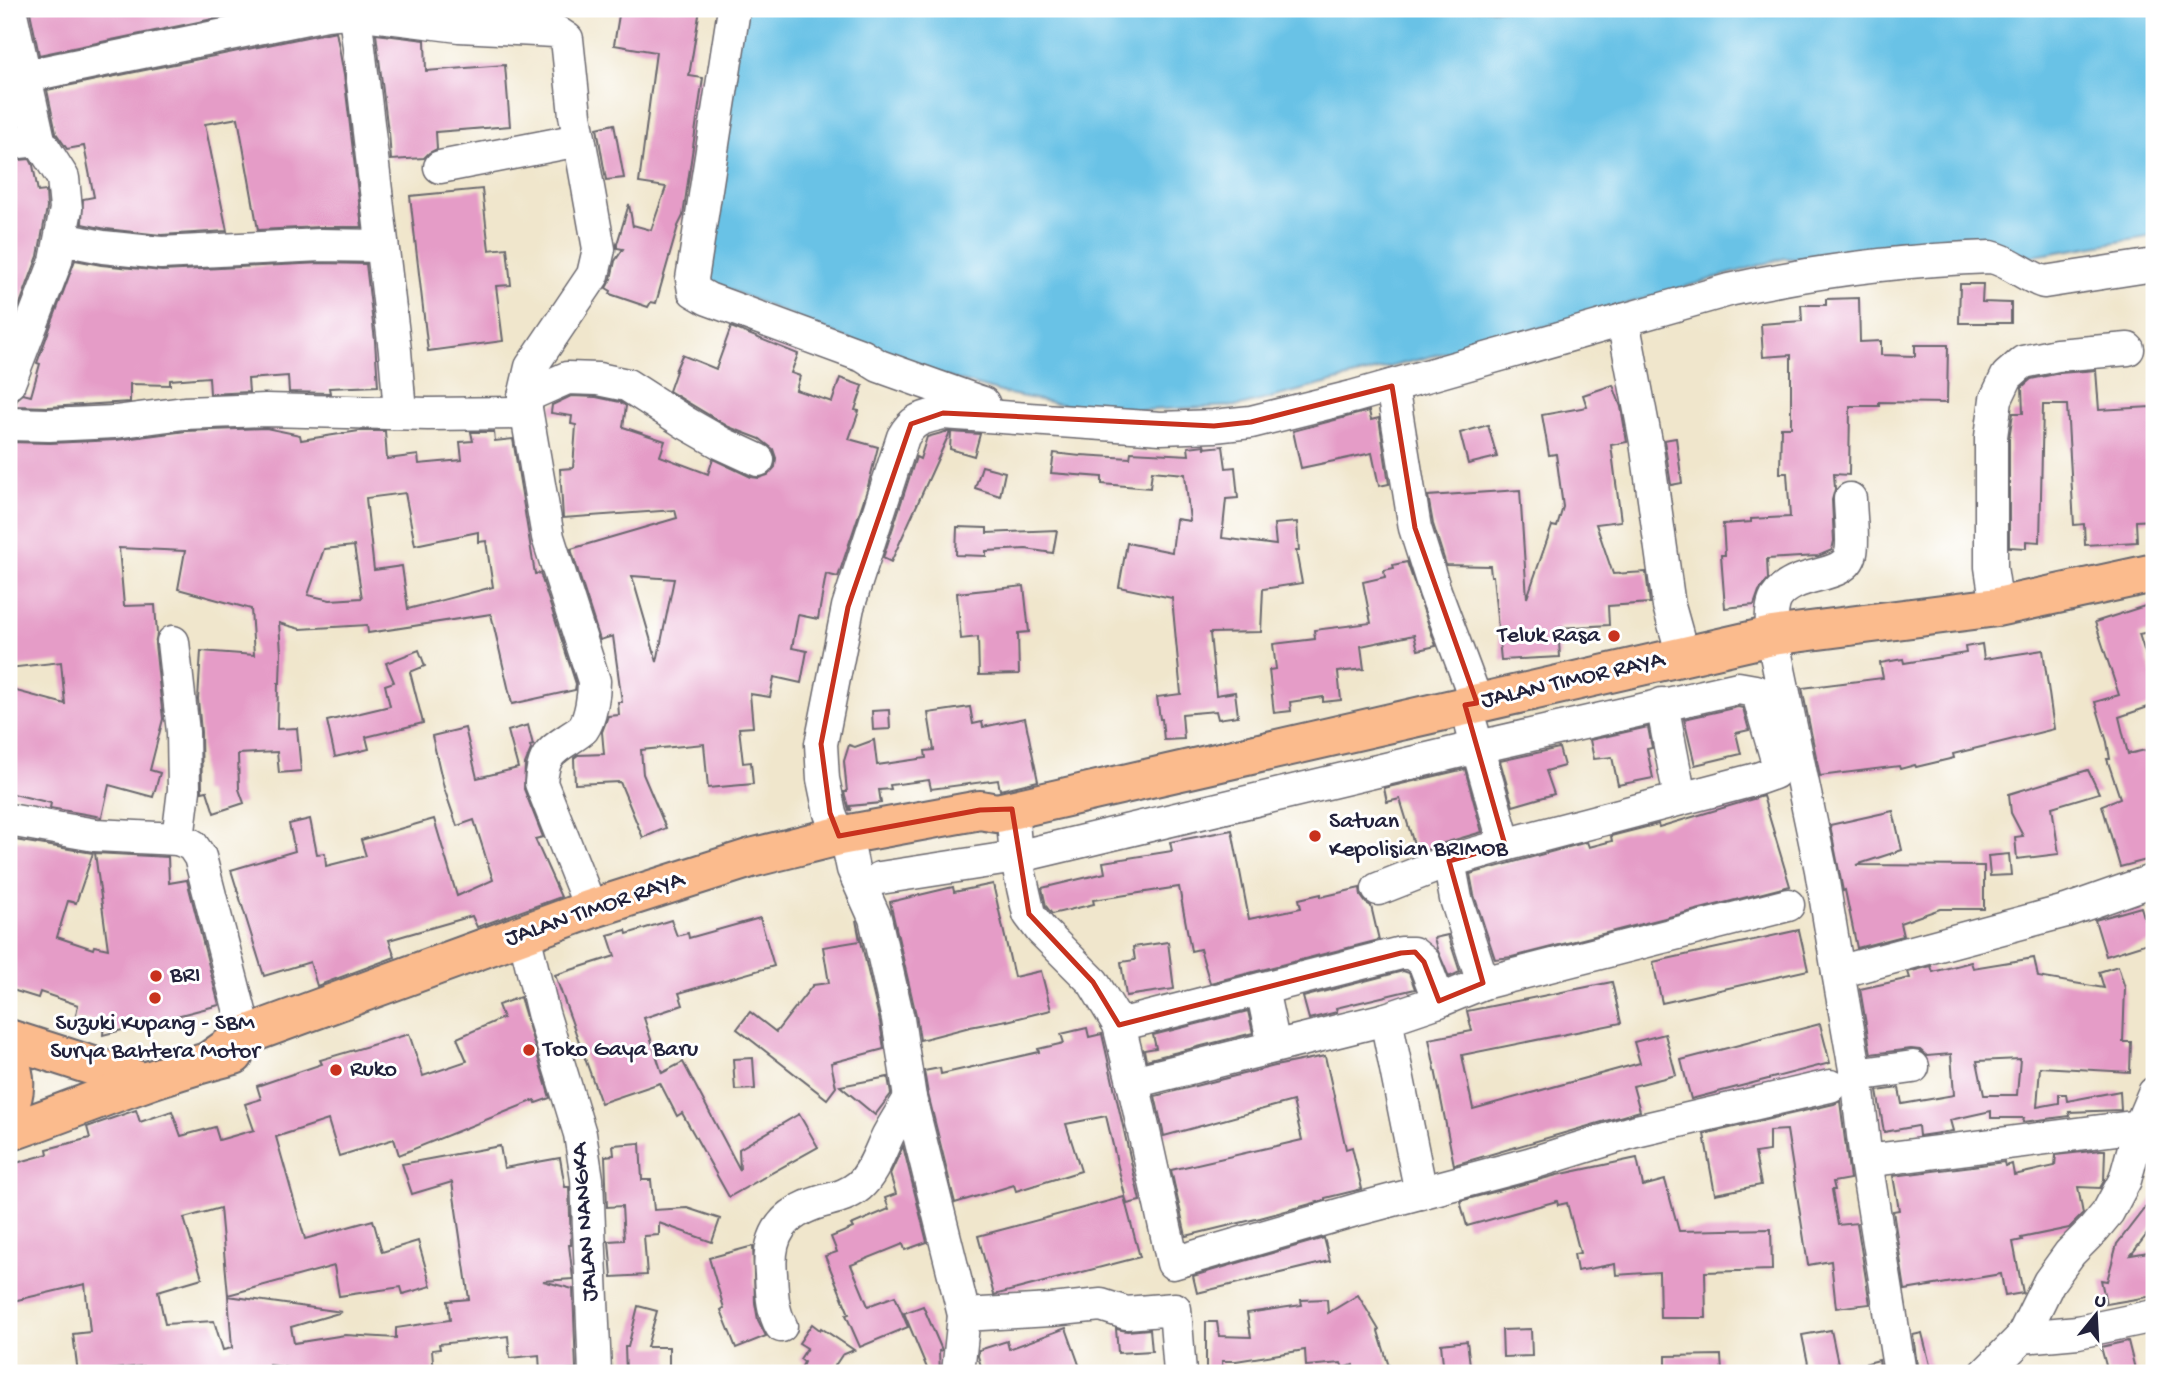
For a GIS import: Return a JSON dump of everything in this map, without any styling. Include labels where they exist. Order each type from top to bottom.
[{"type":"main road","name":"JALAN TIMOR RAYA","points":[[209,1061],[246,1035],[591,909],[751,858],[983,825],[1004,811],[1772,636],[1997,607],[2154,573]]},
{"type":"main road","name":"JALAN TIMOR RAYA","points":[[9,1132],[83,1107],[143,1082],[253,1050],[596,926],[844,843]]},
{"type":"main road","points":[[9,1039],[143,1082]]},
{"type":"main road","points":[[9,1063],[14,1074],[9,1107]]},
{"type":"street","points":[[9,383],[56,261],[66,209],[65,186],[33,148],[26,76],[12,9]]},
{"type":"street","points":[[734,9],[692,279],[694,291],[708,299],[863,356],[879,366],[984,403],[986,416]]},
{"type":"street","points":[[26,76],[336,12],[459,26],[555,31],[567,39],[579,140],[599,249],[593,275],[531,366],[525,405],[548,537],[594,681],[594,697],[584,728],[548,756],[542,765],[541,783],[591,909]]},
{"type":"street","points":[[336,12],[383,246],[400,412]]},
{"type":"street","points":[[440,167],[579,140]]},
{"type":"street","points":[[62,239],[103,247],[161,253],[321,245],[383,246]]},
{"type":"street","points":[[958,1373],[964,1315],[911,1097],[898,1019],[875,918],[830,813],[823,779],[821,744],[848,607],[904,437],[911,424],[921,418],[943,413],[1161,428],[1251,422],[1392,386],[1729,290],[1786,277],[1991,257],[2044,282],[2154,265]]},
{"type":"street","points":[[1623,320],[1646,442],[1669,606],[1683,656]]},
{"type":"street","points":[[1997,607],[1991,567],[1991,437],[1996,399],[2007,376],[2023,362],[2057,355],[2128,349]]},
{"type":"street","points":[[9,424],[115,422],[184,413],[253,410],[400,412],[525,405],[567,378],[597,379],[627,385],[686,424],[758,460]]},
{"type":"street","points":[[1392,386],[1415,528],[1471,704],[1478,747],[1504,845]]},
{"type":"street","points":[[1850,499],[1852,553],[1841,567],[1791,583],[1776,598],[1772,636],[1821,870],[1838,972],[1843,1080],[1866,1161],[1900,1373]]},
{"type":"street","points":[[173,642],[183,732],[184,790],[178,839]]},
{"type":"street","points":[[880,878],[1016,857],[1662,704],[1738,688],[1755,691],[1777,760],[1774,773],[1448,861],[1378,889]]},
{"type":"street","points":[[1662,704],[1680,798]]},
{"type":"street","points":[[1004,811],[1029,914],[1041,930],[1093,982],[1119,1025],[1173,1263],[1530,1164],[1632,1132],[1843,1080],[1913,1067]]},
{"type":"street","points":[[9,820],[94,835],[178,839],[192,845],[200,857],[246,1035]]},
{"type":"street","points":[[1448,861],[1456,899],[1483,983]]},
{"type":"street","points":[[1838,972],[2066,911],[2154,880]]},
{"type":"street","points":[[1133,1082],[1386,1019],[1483,983],[1788,905]]},
{"type":"street","name":"JALAN NANGKA","points":[[528,951],[543,1013],[580,1134],[587,1179],[595,1373]]},
{"type":"street","points":[[1119,1025],[1401,953],[1413,953],[1424,962],[1439,1001]]},
{"type":"street","points":[[1262,989],[1275,1046]]},
{"type":"street","points":[[1386,1019],[1421,1193]]},
{"type":"street","points":[[1986,1373],[2022,1337],[2049,1282],[2070,1253],[2108,1212],[2125,1180],[2140,1126],[2154,1093]]},
{"type":"street","points":[[781,1326],[774,1307],[769,1257],[780,1226],[802,1208],[845,1196],[860,1186],[911,1097]]},
{"type":"street","points":[[1866,1161],[2140,1126]]},
{"type":"street","points":[[964,1315],[1101,1305],[1126,1314],[1175,1309],[1180,1373]]},
{"type":"street","points":[[2022,1337],[2078,1332],[2154,1316]]},
{"type":"highlighted area","points":[[1392,386],[1415,528],[1477,703],[1465,705],[1505,845],[1449,861],[1483,983],[1439,1001],[1424,962],[1415,952],[1401,953],[1119,1025],[1093,982],[1029,914],[1012,809],[980,810],[839,836],[830,813],[821,744],[848,607],[911,424],[943,413],[1214,426],[1251,422]]},
{"type":"water","points":[[735,9],[2154,9],[2154,236],[2010,260],[1854,264],[1785,258],[1560,323],[1240,406],[1100,412],[1004,393],[922,370],[694,275]]},
{"type":"building","points":[[45,9],[261,9],[39,55],[30,12]]},
{"type":"building","points":[[620,9],[700,9],[689,76],[703,78],[683,216],[656,303],[651,302],[648,307],[610,294],[611,291],[606,288],[615,261],[623,249],[617,248],[617,244],[629,204],[633,227],[651,230],[666,187],[639,183],[656,52],[614,45]]},
{"type":"building","points":[[336,31],[344,75],[362,227],[258,230],[238,118],[205,124],[227,231],[161,235],[82,224],[83,199],[94,197],[84,146],[67,149],[56,133],[47,90]]},
{"type":"building","points":[[376,34],[425,40],[426,71],[505,65],[510,126],[436,132],[437,149],[424,158],[391,160]]},
{"type":"building","points":[[614,124],[624,178],[606,180],[597,128]]},
{"type":"building","points":[[30,159],[38,192],[46,191],[47,208],[38,256],[9,333],[9,161]]},
{"type":"building","points":[[482,189],[489,250],[507,248],[511,285],[496,286],[503,341],[428,351],[410,196]]},
{"type":"building","points":[[75,260],[162,271],[321,263],[366,264],[378,386],[329,388],[330,393],[289,392],[288,376],[248,379],[249,392],[210,394],[209,377],[170,380],[170,385],[130,384],[130,402],[49,407],[15,406],[17,399],[23,394],[31,396],[40,364],[37,363]]},
{"type":"building","points":[[1960,284],[1983,284],[1982,302],[2011,303],[2011,323],[1959,323]]},
{"type":"building","points":[[1859,298],[1860,342],[1881,341],[1881,355],[1915,356],[1915,345],[1948,345],[1947,403],[1879,402],[1879,406],[1850,406],[1849,475],[1834,474],[1832,550],[1818,556],[1767,559],[1768,579],[1759,591],[1754,605],[1725,608],[1721,555],[1725,555],[1723,524],[1790,517],[1787,473],[1780,473],[1781,427],[1791,427],[1791,355],[1763,357],[1761,324],[1802,321],[1801,305],[1826,305],[1826,299]]},
{"type":"building","points":[[731,327],[798,354],[791,373],[800,376],[796,390],[832,402],[840,378],[863,386],[855,410],[859,411],[849,439],[878,447],[867,490],[838,577],[826,574],[818,619],[798,615],[792,648],[807,651],[801,683],[774,677],[770,697],[750,694],[753,727],[739,728],[743,763],[751,762],[753,784],[708,788],[704,744],[641,750],[643,774],[666,828],[643,838],[620,782],[575,784],[574,758],[578,755],[604,754],[602,732],[608,716],[619,715],[618,702],[622,702],[613,636],[600,640],[571,549],[677,518],[675,510],[563,518],[560,469],[573,468],[576,425],[571,424],[572,416],[551,413],[552,405],[571,396],[620,402],[626,406],[623,427],[665,441],[660,456],[708,474],[713,459],[751,477],[768,475],[775,467],[773,449],[760,439],[729,427],[669,391],[682,355],[716,369]],"holes":[[[632,576],[674,579],[657,662]]]},
{"type":"building","points":[[2096,370],[2099,410],[2154,409],[2154,520],[2136,521],[2137,542],[2085,545],[2084,524],[2074,525],[2067,405],[2043,405],[2040,542],[2026,541],[2026,548],[2009,547],[2009,438],[2013,413],[2023,413],[2022,387],[2031,379]]},
{"type":"building","points":[[1613,385],[1621,407],[1627,442],[1611,445],[1621,521],[1596,524],[1613,574],[1646,572],[1650,603],[1608,606],[1609,625],[1558,628],[1560,657],[1501,660],[1490,566],[1446,565],[1433,524],[1428,496],[1520,490],[1527,598],[1552,526],[1557,527],[1563,507],[1556,454],[1549,455],[1542,415],[1587,407],[1583,395]]},
{"type":"building","points":[[1369,411],[1371,420],[1379,418],[1389,484],[1379,486],[1372,453],[1301,468],[1293,431]]},
{"type":"building","points":[[1488,425],[1497,457],[1468,464],[1460,433]]},
{"type":"building","points":[[266,428],[300,435],[301,440],[359,431],[385,431],[387,459],[418,455],[419,464],[462,460],[460,442],[473,441],[471,432],[494,432],[495,441],[513,439],[535,574],[540,573],[576,684],[575,690],[512,704],[491,614],[368,633],[367,625],[300,629],[279,623],[281,652],[277,729],[297,728],[301,771],[279,773],[277,752],[238,754],[239,789],[244,803],[214,813],[207,791],[202,792],[198,699],[201,651],[254,655],[251,609],[178,589],[185,551],[119,548],[124,606],[155,605],[155,644],[163,719],[150,770],[160,773],[153,797],[109,785],[102,817],[50,808],[51,803],[9,793],[9,689],[65,704],[61,662],[9,668],[9,442],[116,440],[186,431]],"holes":[[[405,493],[415,545],[478,532],[478,542],[486,541],[493,587],[408,609],[402,566],[374,570],[366,498]],[[354,546],[362,598],[330,600],[308,595],[324,549]]]},
{"type":"building","points":[[950,432],[891,562],[883,558],[916,457],[920,459],[927,437]]},
{"type":"building","points":[[951,432],[980,434],[974,456],[950,449]]},
{"type":"building","points":[[1676,438],[1682,483],[1671,485],[1664,440]]},
{"type":"building","points":[[1204,445],[1205,448],[1223,446],[1226,468],[1235,467],[1238,498],[1226,499],[1222,538],[1276,545],[1274,524],[1297,522],[1299,551],[1296,551],[1302,583],[1263,589],[1261,632],[1210,633],[1216,695],[1235,692],[1238,716],[1218,719],[1216,711],[1182,714],[1184,739],[1164,740],[1157,697],[1181,694],[1172,598],[1119,587],[1127,543],[1172,552],[1176,519],[1190,521],[1185,474],[1152,471],[1150,488],[1102,484],[1102,477],[1051,473],[1054,453],[1130,458],[1131,452],[1189,455],[1188,447]]},
{"type":"building","points":[[982,466],[1005,472],[1000,496],[975,488]]},
{"type":"building","points":[[957,527],[987,528],[987,533],[1057,530],[1053,553],[1026,549],[986,551],[986,556],[956,555]]},
{"type":"building","points":[[1407,562],[1436,646],[1418,650],[1414,635],[1361,646],[1364,669],[1338,672],[1341,700],[1323,702],[1323,697],[1290,702],[1291,711],[1274,713],[1269,670],[1276,669],[1273,644],[1315,639],[1314,630],[1371,623],[1363,582],[1385,577],[1384,570]]},
{"type":"building","points":[[1024,586],[1029,632],[1018,633],[1019,674],[979,675],[978,637],[961,639],[957,593]]},
{"type":"building","points":[[2154,603],[2154,631],[2139,634],[2154,681],[2154,705],[2119,717],[2128,754],[2154,748],[2154,858],[2120,867],[2102,805],[2120,798],[2107,759],[2110,759],[2107,742],[2095,702],[2119,695],[2095,622]]},
{"type":"building","points":[[1982,644],[1984,659],[2043,650],[2054,729],[1953,754],[1954,758],[1916,767],[1915,765],[1900,769],[1899,766],[1820,776],[1802,688],[1883,678],[1880,663],[1903,659],[1904,663],[1966,653],[1965,647]]},
{"type":"building","points":[[419,650],[425,666],[410,672],[423,723],[366,737],[369,749],[335,757],[327,721],[390,706],[385,685],[394,682],[386,663]]},
{"type":"building","points":[[970,707],[973,724],[982,722],[983,727],[1025,718],[1038,781],[1000,790],[998,780],[931,789],[929,780],[890,785],[891,789],[879,790],[881,803],[850,806],[849,810],[844,792],[847,792],[844,761],[849,745],[855,747],[874,740],[877,765],[926,758],[925,751],[934,750],[928,713]]},
{"type":"building","points":[[1743,708],[1749,730],[1736,733],[1741,754],[1695,765],[1684,719]]},
{"type":"building","points":[[889,710],[890,729],[873,730],[872,711]]},
{"type":"building","points":[[528,725],[533,745],[530,746],[525,764],[524,789],[543,837],[535,839],[561,897],[477,927],[472,916],[389,940],[395,957],[317,986],[310,962],[264,976],[231,870],[295,851],[289,824],[310,819],[317,854],[325,853],[326,866],[366,856],[361,840],[434,819],[457,896],[493,880],[474,820],[457,826],[444,788],[432,736],[465,728],[477,778],[518,768],[508,731]]},
{"type":"building","points":[[1648,727],[1652,748],[1647,749],[1653,778],[1618,785],[1612,757],[1594,759],[1590,740]]},
{"type":"building","points":[[1559,748],[1564,766],[1546,771],[1554,794],[1513,806],[1500,761]]},
{"type":"building","points":[[1465,769],[1482,832],[1417,854],[1400,799],[1387,802],[1384,788]]},
{"type":"building","points":[[2088,770],[2099,793],[2052,807],[2059,854],[2017,859],[2015,837],[2023,836],[2011,813],[2009,794]]},
{"type":"building","points":[[1763,796],[1790,886],[1512,957],[1495,959],[1470,874],[1587,842],[1589,847],[1612,841],[1611,836],[1658,824],[1659,827]]},
{"type":"building","points":[[1893,811],[1902,850],[1856,865],[1984,866],[1984,909],[1940,909],[1900,923],[1903,936],[1857,948],[1830,825]]},
{"type":"building","points":[[1232,830],[1249,919],[1301,908],[1299,899],[1360,888],[1361,896],[1371,906],[1379,940],[1210,983],[1200,949],[1191,951],[1179,887],[1093,900],[1094,904],[1052,914],[1046,906],[1042,888],[1105,873],[1103,862],[1172,851],[1170,842]]},
{"type":"building","points":[[9,839],[93,853],[76,903],[68,901],[57,937],[93,949],[94,946],[108,949],[95,853],[168,857],[169,883],[187,880],[219,1005],[103,1035],[104,1022],[75,1019],[78,1005],[40,992],[38,998],[9,989]]},
{"type":"building","points":[[2009,854],[2011,875],[1990,876],[1988,856]]},
{"type":"building","points":[[993,884],[1014,977],[1041,971],[1051,1010],[920,1040],[890,902],[953,887],[954,892]]},
{"type":"building","points":[[2141,907],[2145,920],[2154,918],[2154,941],[2106,956],[2095,920]]},
{"type":"building","points":[[760,918],[774,966],[679,993],[683,1005],[644,1018],[662,1073],[683,1062],[740,1170],[739,1149],[799,1114],[818,1147],[729,1197],[682,1113],[677,1116],[660,1083],[601,1103],[555,975],[615,956],[608,935],[626,930],[627,934],[671,920],[677,936],[688,933],[689,938]]},
{"type":"building","points":[[856,920],[884,1049],[831,1063],[836,1087],[827,1099],[737,1029],[750,1012],[776,1032],[813,985],[829,983],[823,947],[860,941]]},
{"type":"building","points":[[1799,930],[1808,970],[1662,1003],[1653,962]]},
{"type":"building","points":[[1448,935],[1460,972],[1449,977],[1434,938]]},
{"type":"building","points":[[1168,942],[1174,989],[1126,996],[1121,962],[1135,960],[1133,947]]},
{"type":"building","points":[[2034,958],[2038,977],[2104,988],[2099,972],[2118,966],[2125,988],[2123,1042],[2131,1042],[2130,1072],[2040,1067],[2037,1107],[2059,1103],[2059,1094],[2066,1094],[2067,1101],[2120,1091],[2121,1110],[2069,1112],[2070,1116],[2023,1122],[2024,1118],[1991,1118],[1991,1111],[1950,1120],[1953,1131],[1919,1136],[1918,1126],[1884,1132],[1877,1091],[1899,1088],[1902,1104],[1954,1095],[1951,1054],[1927,1056],[1920,1050],[1911,1049],[1871,1054],[1860,989],[1910,978],[1908,972],[1931,966],[1933,972],[1971,962],[1973,968]],"holes":[[[2020,1059],[2017,1095],[1984,1095],[1977,1061]]]},
{"type":"building","points":[[1403,971],[1409,973],[1415,989],[1336,1008],[1337,1012],[1309,1019],[1303,997]]},
{"type":"building","points":[[1612,982],[1621,1023],[1462,1055],[1473,1109],[1640,1063],[1634,1042],[1665,1034],[1676,1075],[1633,1086],[1640,1111],[1454,1165],[1429,1039],[1472,1031],[1467,1011]]},
{"type":"building","points":[[520,997],[550,1098],[536,1103],[535,1100],[399,1155],[394,1139],[339,1156],[328,1120],[276,1137],[305,1239],[373,1220],[382,1252],[418,1241],[431,1286],[403,1294],[401,1287],[339,1296],[334,1266],[228,1295],[220,1208],[184,1218],[202,1278],[158,1291],[165,1324],[214,1321],[223,1350],[232,1348],[228,1296],[342,1312],[291,1327],[294,1343],[345,1335],[396,1338],[396,1328],[450,1320],[448,1301],[469,1299],[452,1182],[412,1194],[402,1164],[500,1146],[504,1168],[560,1158],[565,1187],[569,1187],[569,1245],[573,1279],[543,1281],[573,1289],[576,1369],[540,1372],[539,1355],[510,1358],[508,1336],[439,1344],[440,1349],[432,1350],[434,1373],[323,1373],[269,1365],[268,1373],[144,1373],[143,1366],[78,1373],[73,1334],[90,1332],[85,1284],[9,1302],[9,1165],[48,1154],[47,1149],[90,1138],[87,1127],[136,1110],[140,1122],[172,1111],[181,1136],[215,1127],[219,1140],[254,1130],[245,1104],[261,1099],[257,1086],[322,1064],[320,1060],[409,1034],[423,1076],[467,1061],[457,1038],[503,1018],[498,1005]]},
{"type":"building","points":[[1248,1011],[1253,1033],[1146,1060],[1144,1050],[1156,1048],[1153,1035]]},
{"type":"building","points":[[1820,1024],[1830,1063],[1691,1099],[1681,1060]]},
{"type":"building","points":[[1087,1028],[1089,1037],[1102,1034],[1140,1201],[1127,1204],[1106,1116],[1066,1124],[1081,1171],[1016,1191],[1014,1185],[955,1203],[924,1071],[940,1068],[941,1074],[1039,1052],[1038,1049],[1064,1043],[1061,1034]]},
{"type":"building","points":[[1325,1056],[1346,1149],[1352,1147],[1362,1189],[1186,1236],[1171,1170],[1302,1140],[1293,1101],[1164,1136],[1155,1096]]},
{"type":"building","points":[[753,1058],[755,1089],[735,1090],[733,1059]]},
{"type":"building","points":[[888,1077],[891,1094],[875,1115],[840,1086]]},
{"type":"building","points":[[1840,1101],[1850,1179],[1833,1182],[1835,1190],[1832,1190],[1838,1225],[1857,1223],[1870,1304],[1836,1308],[1831,1261],[1808,1265],[1787,1130],[1769,1131],[1769,1151],[1755,1153],[1761,1185],[1715,1194],[1704,1134]]},
{"type":"building","points":[[640,1143],[642,1180],[651,1180],[654,1210],[687,1208],[720,1219],[712,1242],[659,1223],[659,1235],[644,1236],[647,1275],[612,1277],[609,1241],[624,1240],[622,1206],[607,1207],[605,1156],[614,1155],[613,1145]]},
{"type":"building","points":[[903,1146],[927,1242],[905,1250],[903,1244],[851,1265],[868,1306],[895,1296],[908,1327],[860,1347],[825,1256],[837,1252],[831,1237],[853,1228],[851,1225],[889,1209],[885,1198],[896,1194],[890,1174]]},
{"type":"building","points":[[2105,1150],[2104,1181],[2100,1188],[2078,1187],[2083,1214],[2069,1228],[2013,1242],[2023,1293],[2005,1296],[2001,1274],[1905,1290],[1893,1211],[1899,1210],[1893,1176],[2004,1162],[2005,1166],[2012,1164],[2014,1175],[2055,1166],[2056,1155]]},
{"type":"building","points":[[1637,1158],[1643,1186],[1665,1180],[1679,1231],[1771,1229],[1772,1270],[1705,1272],[1706,1318],[1660,1318],[1659,1272],[1616,1275],[1615,1264],[1577,1271],[1574,1254],[1580,1253],[1567,1203],[1558,1205],[1557,1201],[1467,1226],[1460,1201],[1557,1175]]},
{"type":"building","points":[[2154,1196],[2154,1225],[2131,1255],[2154,1251],[2154,1296],[2106,1304],[2101,1280],[2107,1281],[2117,1244]]},
{"type":"building","points":[[1124,1197],[1140,1257],[994,1295],[978,1236]]},
{"type":"building","points":[[1324,1238],[1330,1261],[1197,1293],[1193,1276]]},
{"type":"building","points":[[753,1246],[755,1303],[758,1320],[766,1336],[736,1348],[721,1310],[724,1308],[709,1258]]},
{"type":"building","points":[[1358,1295],[1379,1330],[1391,1373],[1354,1373],[1353,1365],[1343,1368],[1341,1363],[1306,1366],[1305,1350],[1222,1361],[1223,1373],[1206,1373],[1206,1322],[1217,1322],[1219,1336],[1251,1337],[1247,1313],[1302,1305],[1301,1300],[1327,1299],[1328,1313]]},
{"type":"building","points":[[638,1306],[657,1311],[647,1347],[669,1347],[669,1373],[626,1373],[625,1347],[628,1347]]},
{"type":"building","points":[[923,1306],[942,1350],[939,1351],[940,1373],[929,1373],[904,1313]]},
{"type":"building","points":[[812,1324],[854,1350],[842,1355],[830,1373],[799,1373],[804,1362],[800,1359],[807,1348],[799,1343]]},
{"type":"building","points":[[1066,1328],[1082,1373],[983,1373],[979,1350],[1007,1341],[1009,1349]]},
{"type":"building","points":[[1116,1329],[1150,1329],[1152,1351],[1118,1353]]},
{"type":"building","points":[[1531,1329],[1532,1356],[1503,1357],[1502,1330]]},
{"type":"building","points":[[1831,1330],[1840,1373],[1810,1373],[1802,1335]]},
{"type":"building","points":[[1922,1333],[1932,1373],[1918,1373],[1913,1335]]},
{"type":"building","points":[[1467,1341],[1471,1373],[1444,1373],[1441,1344]]},
{"type":"building","points":[[2128,1341],[2136,1373],[2108,1373],[2101,1347]]},
{"type":"building","points":[[1721,1355],[1722,1373],[1666,1373],[1666,1356]]},
{"type":"building","points":[[1879,1360],[1881,1373],[1852,1373],[1852,1367]]},
{"type":"place","name":"Teluk Rasa","points":[[1614,636]]},
{"type":"place","name":"Satuan Kepolisian BRIMOB","points":[[1315,836]]},
{"type":"place","name":"BRI","points":[[156,976]]},
{"type":"place","name":"Suzuki Kupang - SBM Surya Bahtera Motor","points":[[155,998]]},
{"type":"place","name":"Toko Gaya Baru","points":[[529,1050]]},
{"type":"place","name":"Ruko","points":[[336,1070]]}]
